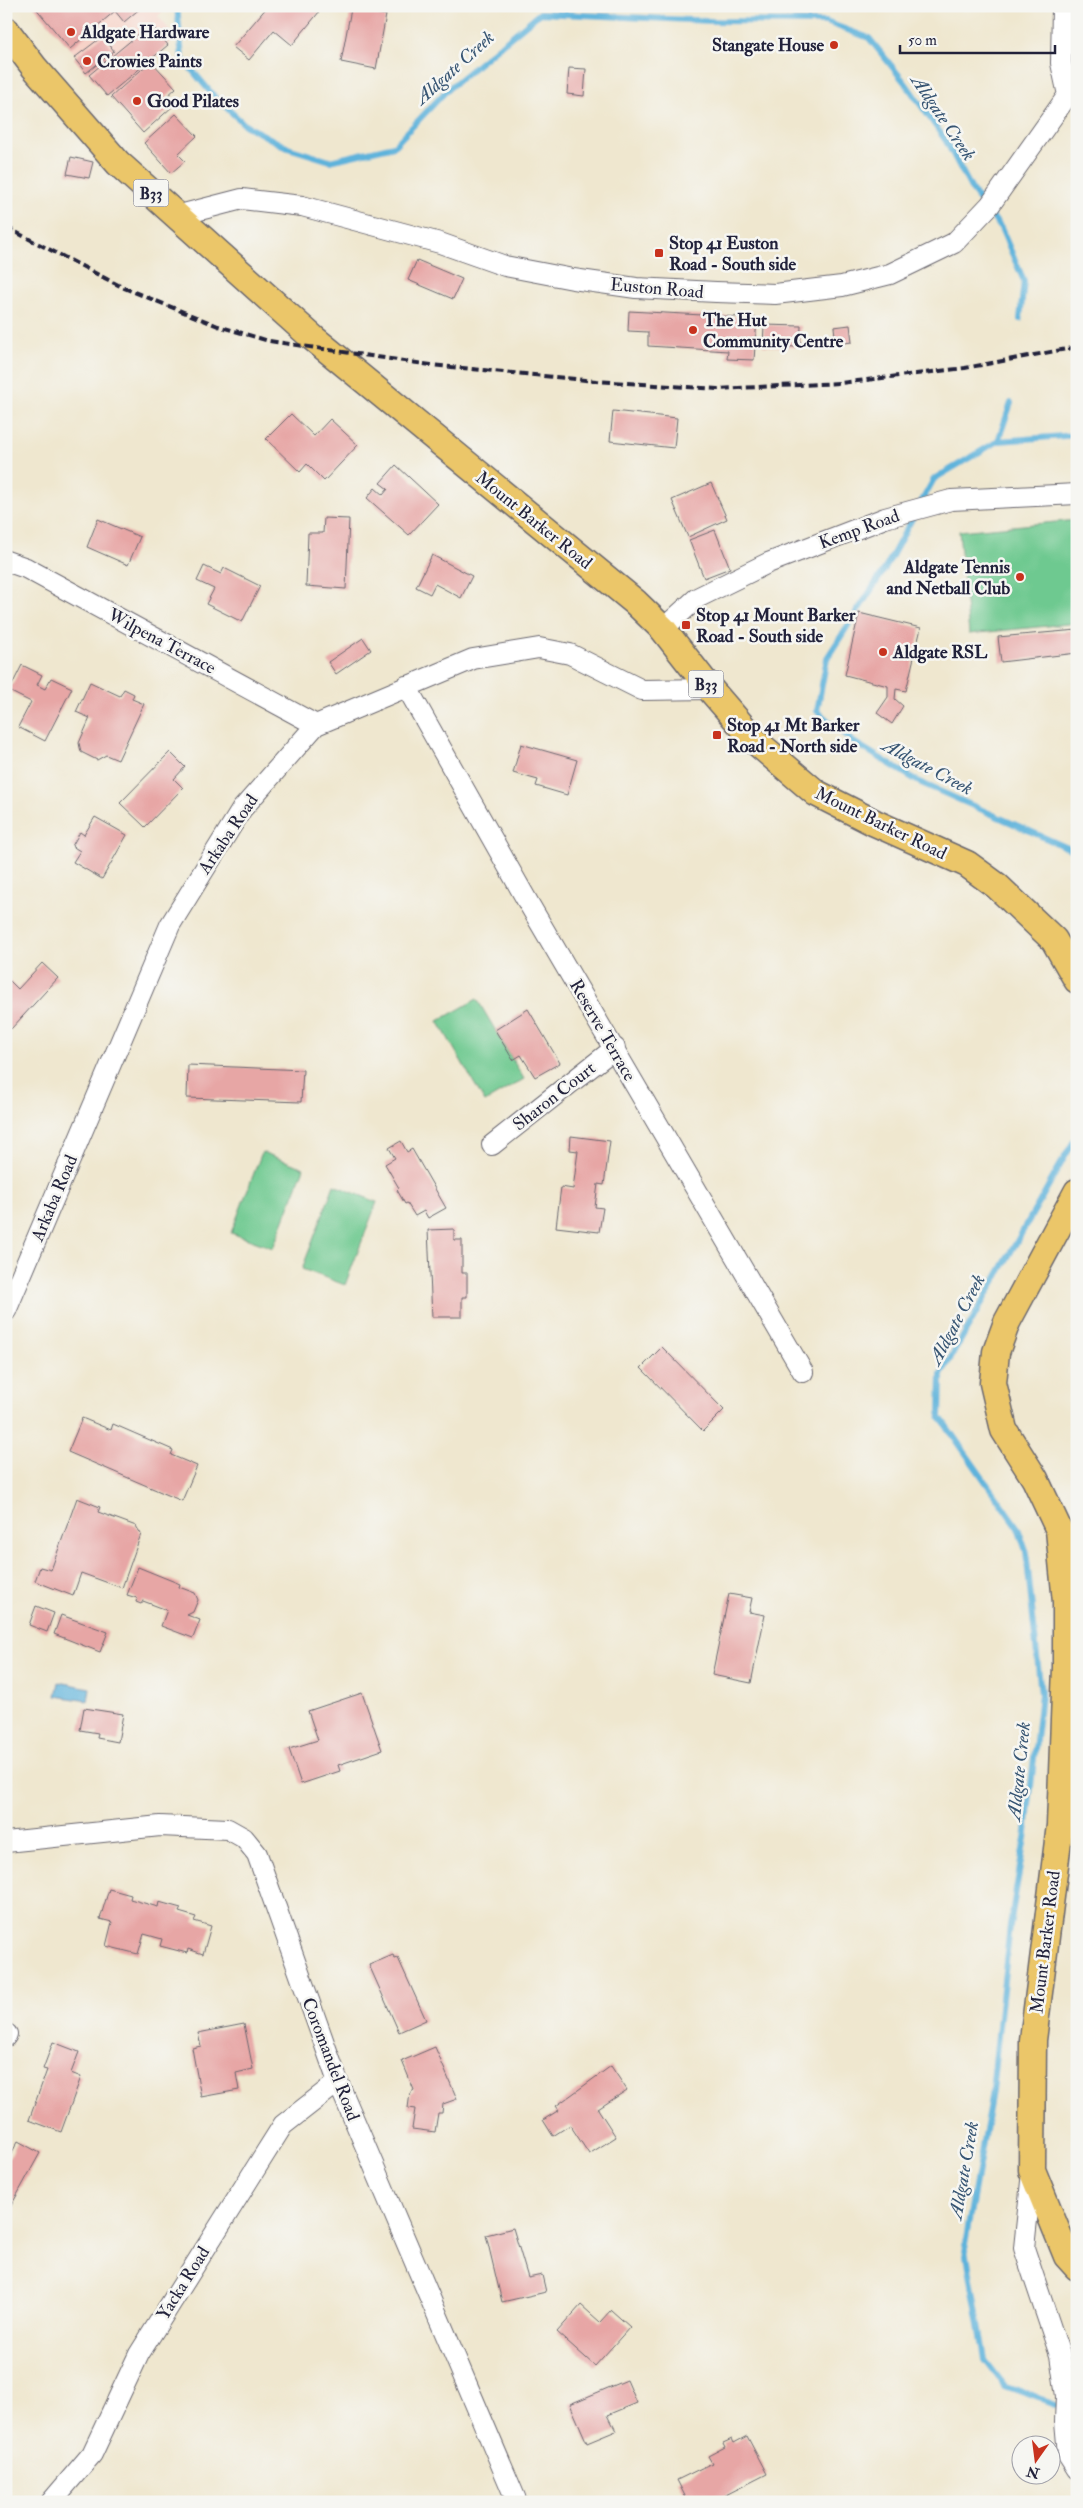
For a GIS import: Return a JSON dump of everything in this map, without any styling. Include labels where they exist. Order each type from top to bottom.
[{"type":"main road","name":"Mount Barker Road","points":[[6,30],[34,66],[106,150],[176,216],[313,338],[635,602],[663,629],[755,742],[816,793],[875,823],[967,864],[997,886],[1054,940],[1077,980]]},
{"type":"main road","name":"Mount Barker Road","points":[[1077,1192],[1007,1322],[996,1352],[993,1383],[1004,1430],[1036,1479],[1059,1530],[1066,1602],[1066,1668],[1060,1825],[1033,2040],[1032,2170],[1067,2256],[1077,2267]]},
{"type":"street","points":[[1062,6],[1061,63],[1073,94]]},
{"type":"street","name":"Euston Road","points":[[176,216],[242,199],[302,206],[440,243],[505,266],[537,274],[636,288],[716,292],[775,294],[842,286],[890,274],[954,243],[990,204],[1073,94]]},
{"type":"street","name":"Kemp Road","points":[[663,629],[697,598],[768,563],[885,518],[951,500],[1077,494]]},
{"type":"street","name":"Wilpena Terrace","points":[[6,561],[26,568],[316,725]]},
{"type":"street","name":"Arkaba Road","points":[[6,1311],[170,926],[242,809],[316,725],[472,659],[539,648],[570,654],[642,690],[710,689]]},
{"type":"street","name":"Reserve Terrace","points":[[406,686],[529,904],[803,1372]]},
{"type":"street","name":"Sharon Court","points":[[492,1145],[615,1048]]},
{"type":"street","name":"Coromandel Road","points":[[6,1842],[160,1826],[228,1829],[244,1838],[257,1854],[338,2082],[517,2502]]},
{"type":"street","name":"Yacka Road","points":[[52,2502],[92,2454],[139,2354],[283,2125],[338,2082]]},
{"type":"street","points":[[1032,2170],[1024,2248],[1060,2355],[1066,2396],[1064,2421],[1068,2455],[1077,2469]]},
{"type":"shaded area","points":[[34,6],[169,6],[158,16],[176,38],[151,61],[176,88],[166,97],[173,106],[143,133]]},
{"type":"green space","name":"Aldgate Tennis and Netball Club","points":[[1077,520],[1077,623],[969,634],[959,531]]},
{"type":"green space","points":[[477,999],[524,1079],[485,1102],[438,1021]]},
{"type":"green space","points":[[262,1152],[304,1168],[273,1248],[231,1233]]},
{"type":"green space","points":[[334,1185],[377,1202],[345,1285],[302,1269]]},
{"type":"water","points":[[59,1682],[90,1688],[88,1701],[56,1696]]},
{"type":"building","points":[[34,6],[143,6],[124,22],[115,11],[70,49]]},
{"type":"building","points":[[268,6],[324,6],[292,45],[274,30],[249,60],[233,47]]},
{"type":"building","points":[[351,9],[386,15],[376,69],[341,62]]},
{"type":"building","points":[[151,24],[168,45],[107,96],[89,75]]},
{"type":"building","points":[[103,36],[114,51],[86,73],[74,58]]},
{"type":"building","points":[[151,61],[176,88],[166,97],[173,106],[143,133],[111,97]]},
{"type":"building","points":[[569,68],[586,69],[584,96],[567,94]]},
{"type":"building","points":[[176,114],[197,136],[178,154],[185,161],[171,173],[144,143]]},
{"type":"building","points":[[71,157],[93,162],[89,178],[67,174]]},
{"type":"building","points":[[417,260],[462,279],[453,299],[408,280]]},
{"type":"building","points":[[629,311],[757,318],[754,360],[727,359],[728,351],[648,346],[648,332],[628,331]]},
{"type":"building","points":[[764,325],[801,326],[800,347],[763,346]]},
{"type":"building","points":[[850,325],[852,342],[836,344],[834,327]]},
{"type":"building","points":[[613,411],[677,418],[674,448],[610,441]]},
{"type":"building","points":[[291,414],[314,436],[330,419],[358,445],[324,481],[307,464],[300,472],[266,439]]},
{"type":"building","points":[[396,465],[438,504],[409,535],[367,498],[375,488],[383,495],[388,489],[380,483]]},
{"type":"building","points":[[711,483],[727,519],[688,537],[672,500]]},
{"type":"building","points":[[324,518],[349,519],[346,589],[306,586],[308,533],[323,533]]},
{"type":"building","points":[[98,519],[140,537],[128,565],[87,547]]},
{"type":"building","points":[[715,530],[730,568],[704,578],[689,540]]},
{"type":"building","points":[[432,555],[472,576],[461,598],[435,584],[430,594],[416,587]]},
{"type":"building","points":[[204,566],[221,574],[224,568],[260,586],[242,622],[206,604],[214,589],[197,581]]},
{"type":"building","name":"Aldgate RSL","points":[[859,613],[921,628],[906,691],[896,689],[895,699],[903,706],[892,724],[877,713],[888,697],[888,686],[845,675]]},
{"type":"building","points":[[1077,630],[1077,653],[1001,662],[998,637]]},
{"type":"building","points":[[363,638],[371,650],[336,674],[328,662]]},
{"type":"building","points":[[22,665],[42,675],[37,685],[45,689],[51,678],[72,688],[45,741],[18,727],[31,702],[9,691]]},
{"type":"building","points":[[90,682],[120,696],[124,689],[134,694],[132,699],[144,704],[118,760],[106,755],[97,760],[81,752],[79,743],[90,718],[76,712]]},
{"type":"building","points":[[521,744],[577,760],[567,795],[536,786],[538,780],[513,773]]},
{"type":"building","points":[[170,752],[185,767],[174,779],[183,788],[145,827],[120,803]]},
{"type":"building","points":[[95,817],[127,835],[102,879],[73,862],[80,851],[72,846],[80,832],[84,835]]},
{"type":"building","points":[[42,963],[58,978],[11,1029],[6,1024],[6,985],[10,981],[18,989]]},
{"type":"building","points":[[528,1009],[560,1063],[535,1077],[521,1055],[513,1060],[495,1030]]},
{"type":"building","points":[[188,1065],[303,1070],[301,1102],[187,1098]]},
{"type":"building","points":[[571,1136],[610,1141],[604,1185],[598,1184],[595,1207],[603,1208],[599,1232],[556,1227],[561,1187],[573,1189],[578,1151],[570,1150]]},
{"type":"building","points":[[401,1141],[407,1152],[412,1149],[446,1208],[428,1218],[424,1211],[415,1216],[407,1203],[405,1204],[397,1190],[399,1188],[385,1164],[395,1158],[389,1148]]},
{"type":"building","points":[[454,1229],[454,1240],[462,1240],[462,1273],[467,1273],[467,1297],[462,1297],[462,1317],[432,1317],[428,1230]]},
{"type":"building","points":[[662,1347],[724,1410],[703,1431],[641,1368]]},
{"type":"building","points":[[82,1418],[111,1430],[113,1424],[173,1450],[171,1455],[197,1466],[182,1501],[68,1452]]},
{"type":"building","points":[[77,1498],[100,1507],[98,1512],[136,1526],[141,1534],[122,1588],[81,1573],[73,1596],[35,1581],[40,1567],[51,1570]]},
{"type":"building","points":[[138,1567],[180,1584],[179,1587],[195,1593],[198,1600],[193,1612],[187,1615],[200,1620],[193,1638],[161,1626],[167,1610],[143,1601],[141,1604],[136,1602],[137,1598],[127,1595]]},
{"type":"building","points":[[729,1594],[752,1598],[749,1612],[765,1615],[751,1683],[712,1675]]},
{"type":"building","points":[[36,1606],[54,1613],[47,1632],[29,1625]]},
{"type":"building","points":[[61,1615],[108,1632],[100,1652],[54,1634]]},
{"type":"building","points":[[362,1693],[382,1750],[338,1765],[340,1771],[301,1784],[289,1749],[318,1740],[308,1711]]},
{"type":"building","points":[[84,1708],[123,1714],[118,1742],[97,1738],[98,1733],[80,1730]]},
{"type":"building","points":[[109,1889],[131,1895],[130,1899],[158,1907],[159,1902],[181,1908],[179,1912],[196,1917],[194,1921],[211,1926],[203,1954],[188,1949],[187,1953],[160,1946],[162,1939],[144,1934],[138,1954],[106,1946],[112,1922],[100,1919]]},
{"type":"building","points":[[393,1955],[395,1959],[398,1958],[426,2020],[399,2032],[369,1965]]},
{"type":"building","points":[[244,2024],[253,2069],[236,2073],[239,2090],[201,2097],[192,2048],[201,2046],[198,2033]]},
{"type":"building","points":[[53,2042],[79,2052],[71,2073],[81,2077],[61,2132],[29,2120],[47,2070],[43,2069]]},
{"type":"building","points":[[435,2047],[457,2099],[443,2104],[442,2113],[438,2113],[435,2132],[412,2129],[415,2109],[408,2108],[410,2093],[414,2090],[402,2061]]},
{"type":"building","points":[[611,2066],[627,2090],[598,2109],[616,2137],[589,2154],[570,2125],[553,2136],[543,2120],[559,2110],[556,2106]]},
{"type":"building","points":[[18,2141],[40,2153],[6,2215],[6,2156],[9,2158]]},
{"type":"building","points":[[513,2228],[528,2278],[542,2275],[546,2292],[502,2302],[486,2235]]},
{"type":"building","points":[[581,2305],[600,2322],[611,2310],[630,2327],[595,2366],[557,2332]]},
{"type":"building","points":[[627,2380],[637,2403],[608,2415],[616,2431],[587,2443],[570,2404]]},
{"type":"building","points":[[747,2436],[767,2474],[712,2502],[688,2502],[677,2480],[712,2463],[708,2456],[725,2447],[723,2443],[732,2439],[734,2443]]},
{"type":"waterway","name":"Aldgate Creek","points":[[177,6],[182,58],[212,94],[245,125],[288,148],[330,161],[394,146],[448,89],[540,13],[711,21],[826,22],[869,38],[906,84],[946,141],[972,190],[1001,228],[1024,281],[1020,319]]},
{"type":"waterway","name":"Aldgate Creek","points":[[920,504],[934,479],[998,441],[1011,403]]},
{"type":"waterway","points":[[998,441],[1077,435]]},
{"type":"waterway","name":"Aldgate Creek","points":[[914,515],[886,567],[827,658],[817,711],[852,741],[919,782],[1077,852]]},
{"type":"waterway","name":"Aldgate Creek","points":[[1077,1131],[1075,1139],[941,1375],[940,1417],[1018,1528],[1026,1551],[1041,1694],[1026,1832],[1010,1925],[992,2091],[965,2244],[985,2360],[1005,2386],[1077,2412]]},
{"type":"railway","points":[[6,227],[122,287],[218,326],[269,341],[431,365],[596,381],[717,389],[841,383],[965,368],[1077,347]]},
{"type":"place","name":"Aldgate Hardware","points":[[71,32]]},
{"type":"place","name":"Stangate House","points":[[834,45]]},
{"type":"place","name":"Crowies Paints","points":[[87,61]]},
{"type":"place","name":"Good Pilates","points":[[137,101]]},
{"type":"place","name":"Stop 41 Euston Road - South side","points":[[659,253]]},
{"type":"place","name":"The Hut Community Centre","points":[[693,330]]},
{"type":"place","name":"Aldgate Tennis and Netball Club","points":[[1020,577]]},
{"type":"place","name":"Stop 41 Mount Barker Road - South side","points":[[686,625]]},
{"type":"place","name":"Aldgate RSL","points":[[883,652]]},
{"type":"place","name":"Stop 41 Mt Barker Road - North side","points":[[717,735]]}]
